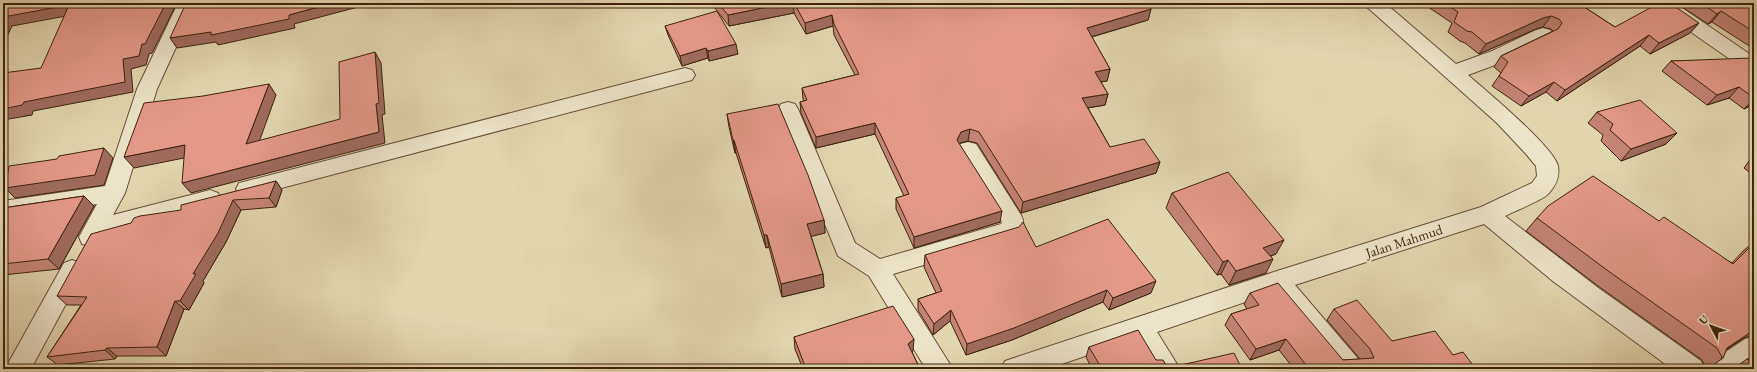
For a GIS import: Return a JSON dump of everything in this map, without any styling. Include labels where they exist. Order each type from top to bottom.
[{"type":"street","points":[[18,369],[114,193],[147,89],[187,3]]},
{"type":"street","name":"Jalan Mahmud","points":[[1014,369],[1140,326],[1488,214],[1540,190],[1548,177],[1547,164],[1534,148],[1504,118],[1374,3]]},
{"type":"street","points":[[1662,3],[1754,66]]},
{"type":"street","points":[[1453,72],[1476,65],[1543,34]]},
{"type":"street","points":[[95,229],[684,75]]},
{"type":"street","points":[[788,109],[815,171],[846,249],[877,269],[940,369]]},
{"type":"street","points":[[877,269],[1008,232],[1012,227],[1013,221],[968,150]]},
{"type":"street","points":[[3,210],[114,193]]},
{"type":"street","points":[[1488,214],[1546,262],[1692,369]]},
{"type":"street","points":[[1278,281],[1351,369]]},
{"type":"street","points":[[1140,326],[1167,369]]},
{"type":"street","points":[[1721,369],[1754,347]]},
{"type":"building","points":[[13,3],[166,3],[145,44],[142,44],[139,56],[123,59],[125,82],[24,102],[22,105],[3,109],[3,73],[41,68],[69,5],[3,17],[3,5]]},
{"type":"building","points":[[186,3],[333,3],[289,15],[289,19],[211,35],[211,32],[170,38]]},
{"type":"building","points":[[718,3],[787,3],[728,15]]},
{"type":"building","points":[[794,3],[1146,3],[1151,9],[1087,28],[1110,69],[1095,72],[1108,94],[1082,98],[1110,147],[1144,139],[1160,162],[1023,202],[979,132],[970,129],[961,132],[957,140],[1002,211],[914,237],[896,198],[909,194],[875,123],[816,137],[800,102],[807,100],[802,88],[859,74],[834,24],[832,15],[805,23]]},
{"type":"building","points":[[1444,3],[1578,3],[1615,27],[1659,3],[1670,3],[1699,23],[1659,43],[1649,35],[1565,90],[1554,82],[1529,96],[1499,76],[1508,62],[1501,56],[1558,29],[1562,23],[1559,19],[1551,16],[1543,18],[1486,44],[1472,32],[1467,31],[1454,22],[1458,12]]},
{"type":"building","points":[[1701,3],[1754,3],[1754,32],[1721,11],[1717,14]]},
{"type":"building","points":[[717,11],[736,44],[708,51],[706,48],[680,56],[665,26]]},
{"type":"building","points":[[375,52],[379,103],[376,104],[379,132],[182,183],[185,145],[124,157],[144,103],[203,96],[269,84],[246,144],[340,119],[339,62]]},
{"type":"building","points":[[1751,58],[1754,60],[1754,98],[1739,87],[1717,95],[1671,61]]},
{"type":"building","points":[[1640,100],[1677,133],[1631,149],[1610,130],[1613,124],[1597,112]]},
{"type":"building","points":[[778,104],[808,175],[824,220],[807,224],[823,274],[781,284],[767,235],[764,235],[733,140],[727,114]]},
{"type":"building","points":[[104,148],[95,175],[5,188],[9,166],[57,159],[59,156]]},
{"type":"building","points":[[1228,172],[1284,240],[1263,248],[1273,259],[1236,271],[1228,260],[1223,262],[1172,193]]},
{"type":"building","points":[[1593,176],[1659,221],[1664,217],[1733,264],[1754,243],[1754,330],[1727,348],[1723,358],[1721,359],[1722,357],[1717,348],[1611,273],[1537,218],[1548,206]]},
{"type":"building","points":[[276,181],[269,198],[233,200],[218,233],[193,274],[196,274],[180,301],[175,301],[157,347],[107,348],[105,350],[47,357],[87,297],[57,296],[91,234],[131,223],[134,218],[140,216],[181,210],[181,205]]},
{"type":"building","points":[[84,196],[48,259],[3,264],[3,208]]},
{"type":"building","points":[[1108,219],[1156,281],[1113,298],[1107,290],[1014,328],[967,344],[951,310],[934,324],[918,299],[942,291],[925,255],[1019,227],[1023,222],[1036,247]]},
{"type":"building","points":[[1278,283],[1343,360],[1374,358],[1370,349],[1334,309],[1357,300],[1392,341],[1435,331],[1453,355],[1463,352],[1476,369],[1309,369],[1286,339],[1256,349],[1231,314],[1259,305],[1250,293]]},
{"type":"building","points":[[893,306],[914,339],[908,344],[920,369],[806,369],[794,337]]},
{"type":"building","points":[[1138,330],[1156,360],[1163,360],[1168,368],[1234,353],[1242,369],[1102,369],[1089,347]]},
{"type":"building","points":[[1747,359],[1754,359],[1754,365]]}]
